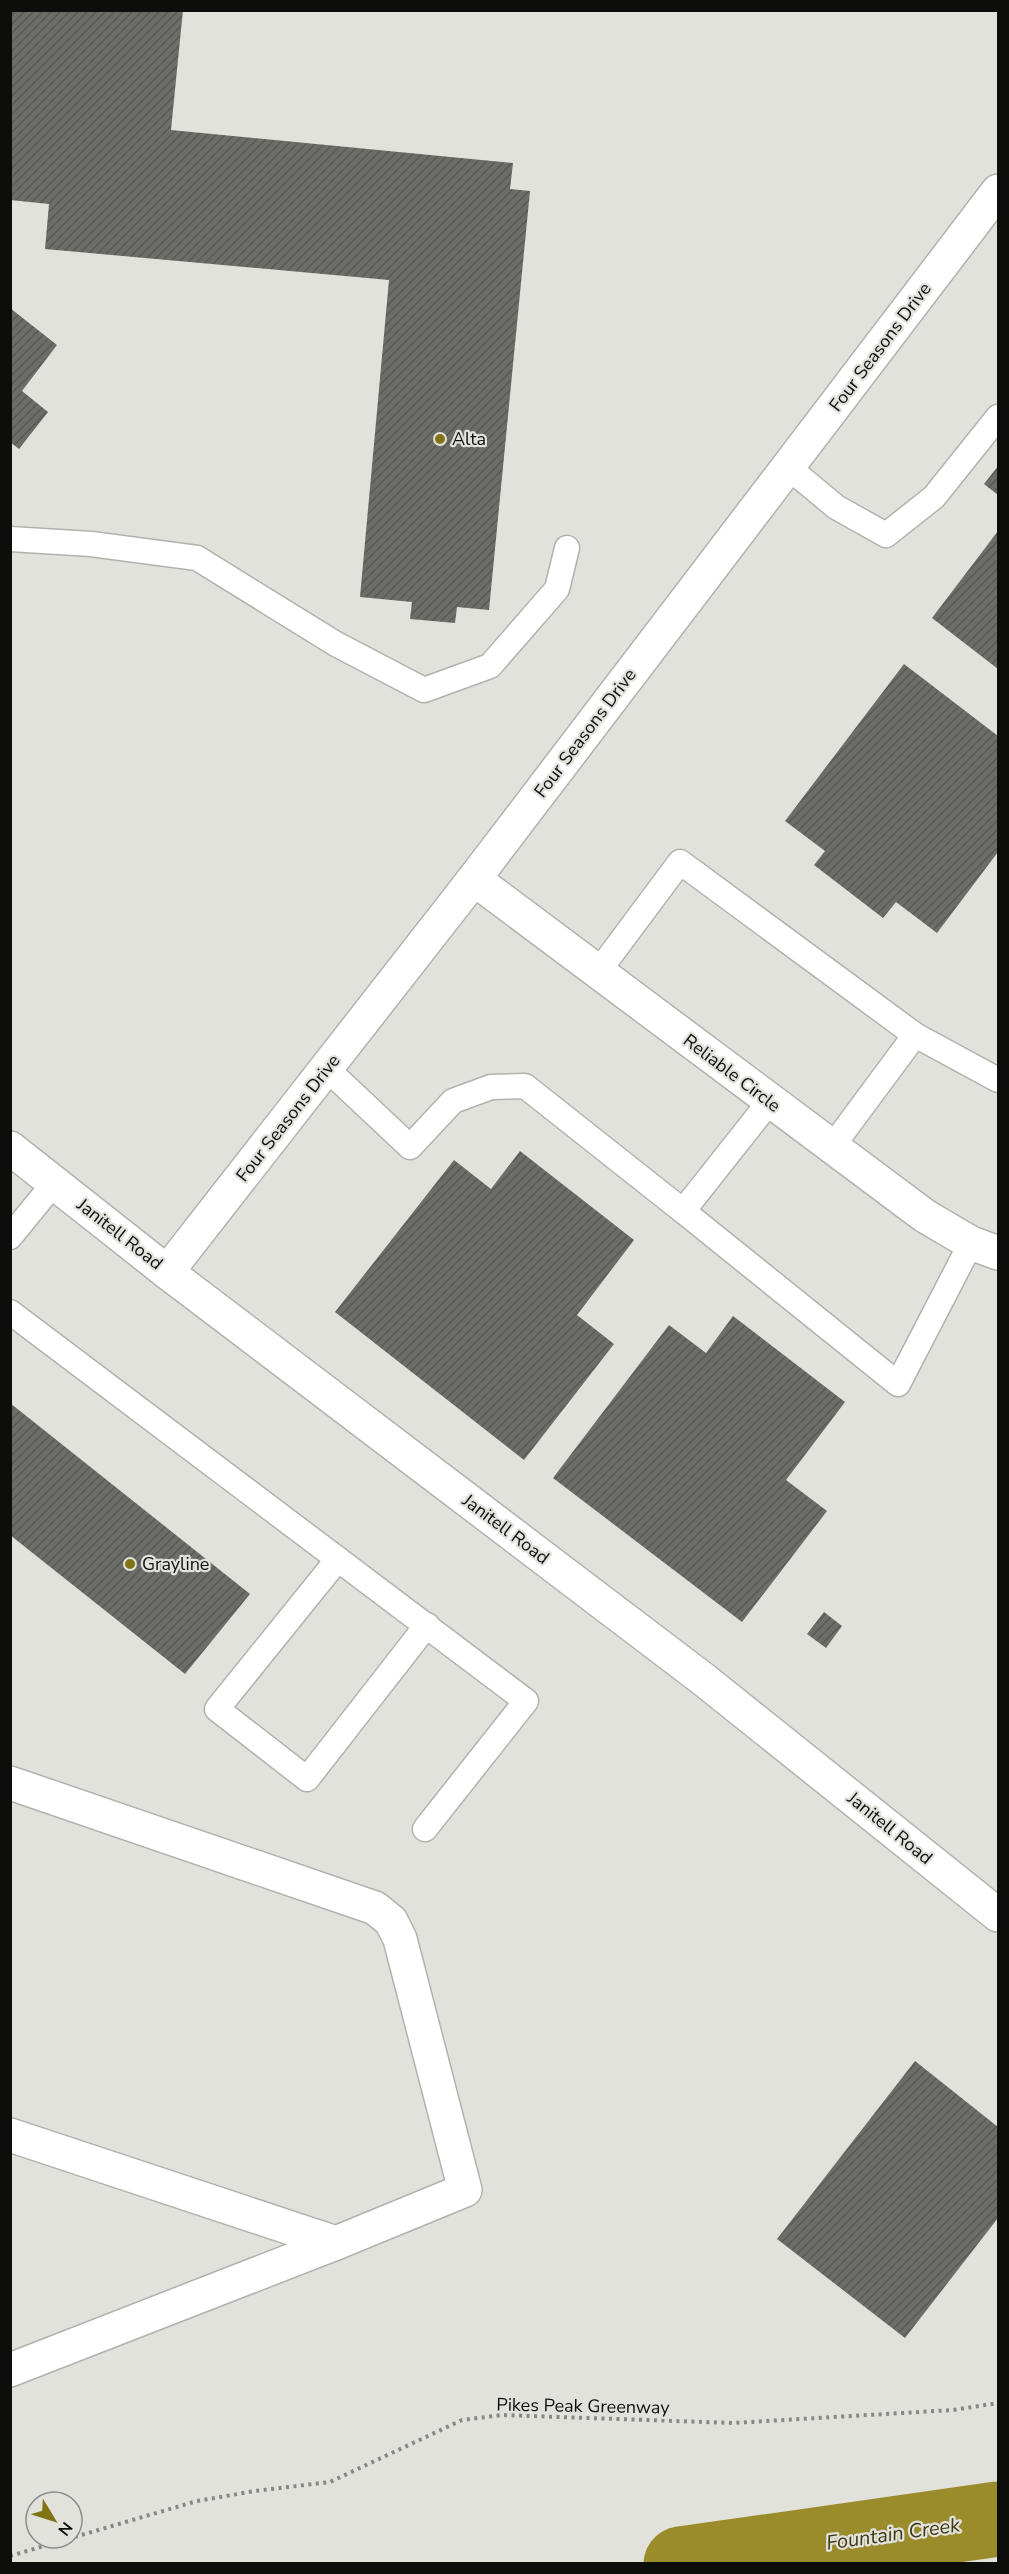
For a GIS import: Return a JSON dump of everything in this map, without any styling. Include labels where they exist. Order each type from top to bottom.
[{"type":"street","name":"Four Seasons Drive","points":[[167,1272],[474,879],[999,191]]},
{"type":"street","name":"Reliable Circle","points":[[474,879],[925,1216],[985,1248]]},
{"type":"street","name":"Janitell Road","points":[[10,1148],[167,1272],[694,1672],[999,1915]]},
{"type":"street","points":[[10,1783],[375,1908],[391,1921],[400,1939],[465,2190],[336,2243],[10,2370]]},
{"type":"street","points":[[10,2135],[336,2243]]},
{"type":"lane","points":[[788,467],[836,507],[886,535],[934,497],[999,417]]},
{"type":"lane","points":[[10,538],[92,544],[197,558],[336,644],[424,690],[490,666],[556,589],[567,548]]},
{"type":"lane","points":[[598,972],[680,862],[915,1035],[999,1080]]},
{"type":"lane","points":[[832,1147],[915,1035]]},
{"type":"lane","points":[[326,1068],[410,1147],[453,1101],[490,1087],[525,1086],[898,1384],[985,1248]]},
{"type":"lane","points":[[683,1211],[770,1101]]},
{"type":"lane","points":[[10,1237],[54,1183]]},
{"type":"lane","points":[[10,1311],[526,1701],[425,1829]]},
{"type":"lane","points":[[338,1559],[217,1709],[307,1779],[427,1625]]},
{"type":"path","name":"Pikes Peak Greenway","points":[[10,2556],[197,2501],[330,2482],[462,2420],[502,2415],[733,2423],[953,2410],[999,2403]]},
{"type":"building","name":"Alta","points":[[10,10],[183,10],[171,130],[513,163],[510,189],[530,191],[489,610],[457,607],[455,623],[410,619],[412,602],[360,597],[389,280],[45,249],[49,204],[10,200]]},
{"type":"building","points":[[10,308],[57,345],[22,391],[48,412],[19,449],[10,442]]},
{"type":"building","points":[[998,466],[998,495],[984,484]]},
{"type":"building","points":[[998,531],[998,669],[932,618]]},
{"type":"building","points":[[904,664],[998,736],[998,852],[937,933],[896,902],[883,918],[814,865],[825,851],[785,821]]},
{"type":"building","points":[[520,1151],[634,1240],[577,1315],[614,1344],[524,1460],[335,1312],[454,1160],[491,1189]]},
{"type":"building","points":[[733,1316],[845,1402],[786,1480],[827,1511],[742,1622],[553,1478],[669,1325],[706,1353]]},
{"type":"building","name":"Grayline","points":[[10,1403],[250,1594],[185,1674],[10,1535]]},
{"type":"building","points":[[824,1612],[842,1626],[826,1648],[807,1634]]},
{"type":"building","points":[[915,2061],[998,2127],[998,2218],[905,2338],[777,2239]]},
{"type":"waterway","name":"Fountain Creek","points":[[681,2564],[998,2519]]},
{"type":"place","name":"Alta","points":[[440,439]]},
{"type":"place","name":"Grayline","points":[[130,1564]]}]
